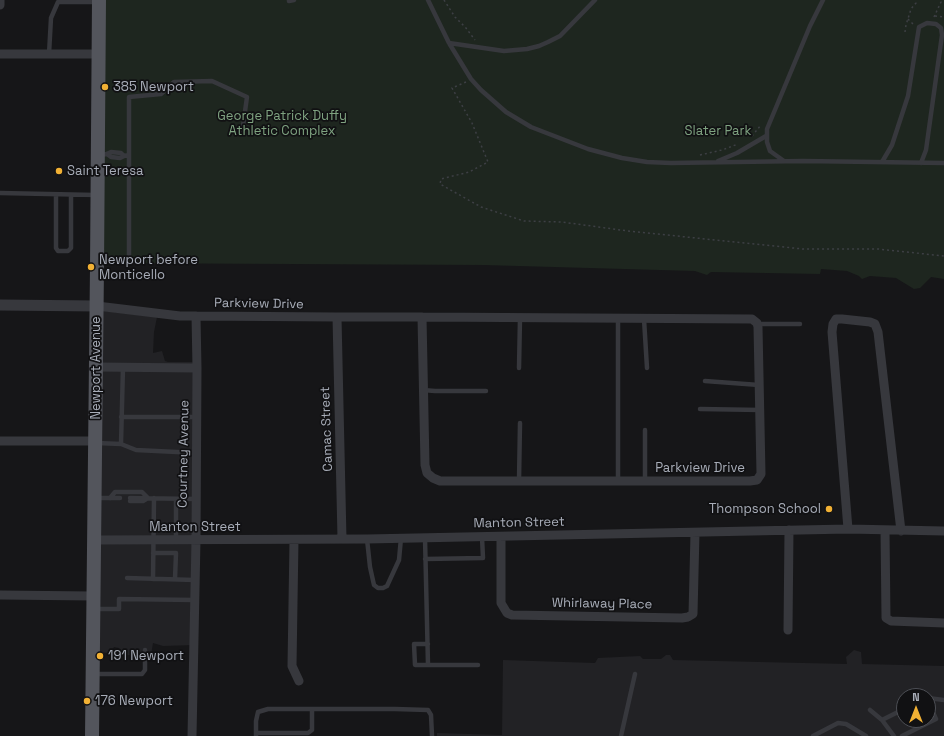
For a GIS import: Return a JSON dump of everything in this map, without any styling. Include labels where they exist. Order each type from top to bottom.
[{"type":"main road","name":"Newport Avenue","points":[[92,736],[96,442],[96,306],[98,196],[102,155],[99,1]]},
{"type":"street","points":[[0,0],[0,5]]},
{"type":"street","points":[[0,54],[99,54]]},
{"type":"street","points":[[0,305],[96,306]]},
{"type":"street","name":"Parkview Drive","points":[[96,306],[180,316],[422,317],[520,318],[644,318],[752,319],[757,324],[761,410],[761,474],[757,480],[750,482],[440,481],[428,473],[425,465],[422,317]]},
{"type":"street","name":"Courtney Avenue","points":[[192,736],[197,453],[196,316]]},
{"type":"street","name":"Camac Street","points":[[338,317],[342,539]]},
{"type":"street","points":[[848,529],[832,332],[833,324],[836,319],[870,322],[875,324],[878,332],[901,531]]},
{"type":"street","points":[[96,367],[197,368]]},
{"type":"street","points":[[0,441],[96,442]]},
{"type":"street","name":"Manton Street","points":[[94,540],[367,539],[848,529],[944,531]]},
{"type":"street","points":[[788,630],[789,530]]},
{"type":"street","points":[[885,530],[886,618],[891,621],[944,623]]},
{"type":"street","name":"Whirlaway Place","points":[[501,537],[501,604],[508,614],[682,618],[693,614],[695,533]]},
{"type":"street","points":[[294,540],[292,666],[299,681]]},
{"type":"street","points":[[0,595],[93,603]]},
{"type":"lane","points":[[428,0],[449,43],[471,79],[496,104],[518,120],[588,149],[622,158],[647,162],[671,163],[716,161],[944,163]]},
{"type":"lane","points":[[449,43],[504,51],[527,49],[560,36],[595,0]]},
{"type":"lane","points":[[785,162],[770,151],[766,136],[810,26],[823,0]]},
{"type":"lane","points":[[49,54],[51,18],[58,2],[99,1]]},
{"type":"lane","points":[[882,162],[892,145],[906,103],[919,27],[927,23],[936,24],[941,28],[942,35],[928,138],[926,150],[921,163]]},
{"type":"lane","points":[[129,255],[127,156],[130,97],[161,94],[174,82],[212,82],[247,97],[242,133]]},
{"type":"lane","points":[[716,161],[736,153],[766,136]]},
{"type":"lane","points":[[102,155],[111,152],[121,153],[127,156]]},
{"type":"lane","points":[[0,193],[98,196]]},
{"type":"lane","points":[[56,195],[56,248],[58,251],[68,251],[71,248],[71,195]]},
{"type":"lane","points":[[519,368],[520,318]]},
{"type":"lane","points":[[618,318],[618,481]]},
{"type":"lane","points":[[644,318],[647,368]]},
{"type":"lane","points":[[757,324],[800,324]]},
{"type":"lane","points":[[121,444],[123,367]]},
{"type":"lane","points":[[705,381],[760,385]]},
{"type":"lane","points":[[423,390],[486,391]]},
{"type":"lane","points":[[700,409],[761,410]]},
{"type":"lane","points":[[121,417],[197,417]]},
{"type":"lane","points":[[519,481],[520,423]]},
{"type":"lane","points":[[645,430],[645,481]]},
{"type":"lane","points":[[96,442],[121,444],[136,450],[197,453]]},
{"type":"lane","points":[[110,498],[114,492],[142,492],[148,498]]},
{"type":"lane","points":[[95,498],[120,500]]},
{"type":"lane","points":[[130,500],[148,498],[196,499]]},
{"type":"lane","points":[[153,579],[154,498]]},
{"type":"lane","points":[[176,499],[176,540]]},
{"type":"lane","points":[[425,559],[483,558],[482,537]]},
{"type":"lane","points":[[367,539],[370,567],[374,585],[378,588],[383,588],[387,586],[399,560],[401,538]]},
{"type":"lane","points":[[425,538],[428,665]]},
{"type":"lane","points":[[153,553],[176,553],[175,579]]},
{"type":"lane","points":[[127,578],[195,580]]},
{"type":"lane","points":[[93,603],[119,609],[119,599],[195,600]]},
{"type":"lane","points":[[428,644],[414,644],[415,665],[478,665]]},
{"type":"lane","points":[[92,674],[142,674],[145,670],[145,650]]},
{"type":"lane","points":[[621,736],[635,674]]},
{"type":"lane","points":[[312,709],[312,730],[308,734],[256,735],[258,712],[268,709],[312,709],[428,710],[431,715],[432,736]]},
{"type":"lane","points":[[870,710],[882,720],[894,736]]},
{"type":"lane","points":[[882,720],[896,713]]},
{"type":"lane","points":[[813,736],[838,723],[846,724],[866,736]]},
{"type":"lane","points":[[902,736],[918,728]]},
{"type":"path","points":[[444,0],[455,17],[475,39],[475,46]]},
{"type":"path","points":[[905,32],[911,9],[916,3],[915,0]]},
{"type":"path","points":[[933,18],[941,2],[940,0]]},
{"type":"path","points":[[935,16],[944,17]]},
{"type":"path","points":[[908,19],[913,24]]},
{"type":"path","points":[[471,79],[452,88],[472,123],[488,162],[469,172],[441,179],[440,184],[481,207],[524,221],[562,222],[628,231],[802,249],[878,249],[944,256]]},
{"type":"path","points":[[748,139],[757,131],[764,119],[770,123]]},
{"type":"path","points":[[696,156],[722,150],[740,143]]},
{"type":"shaded area","points":[[97,310],[157,317],[154,332],[153,353],[162,351],[165,361],[168,362],[197,362],[195,645],[163,646],[153,643],[151,655],[121,655],[119,648],[114,647],[110,653],[94,652]]},
{"type":"shaded area","points":[[854,650],[861,652],[862,664],[944,666],[944,736],[437,736],[437,733],[502,735],[503,660],[595,663],[598,658],[640,656],[643,659],[661,659],[666,655],[670,655],[673,660],[847,664],[846,657]]},
{"type":"green space","name":"Slater Park","points":[[100,0],[944,0],[944,279],[931,277],[920,288],[914,289],[896,278],[870,276],[862,279],[859,276],[847,271],[821,269],[820,274],[711,272],[707,275],[695,271],[483,265],[97,263]]},
{"type":"place","name":"385 Newport","points":[[105,87]]},
{"type":"place","name":"Saint Teresa","points":[[59,171]]},
{"type":"place","name":"Newport before Monticello","points":[[91,267]]},
{"type":"place","name":"Thompson School","points":[[829,509]]},
{"type":"place","name":"191 Newport","points":[[100,656]]},
{"type":"place","name":"176 Newport","points":[[87,701]]},
{"type":"park label","name":"George Patrick Duffy Athletic Complex","points":[[282,124]]}]
